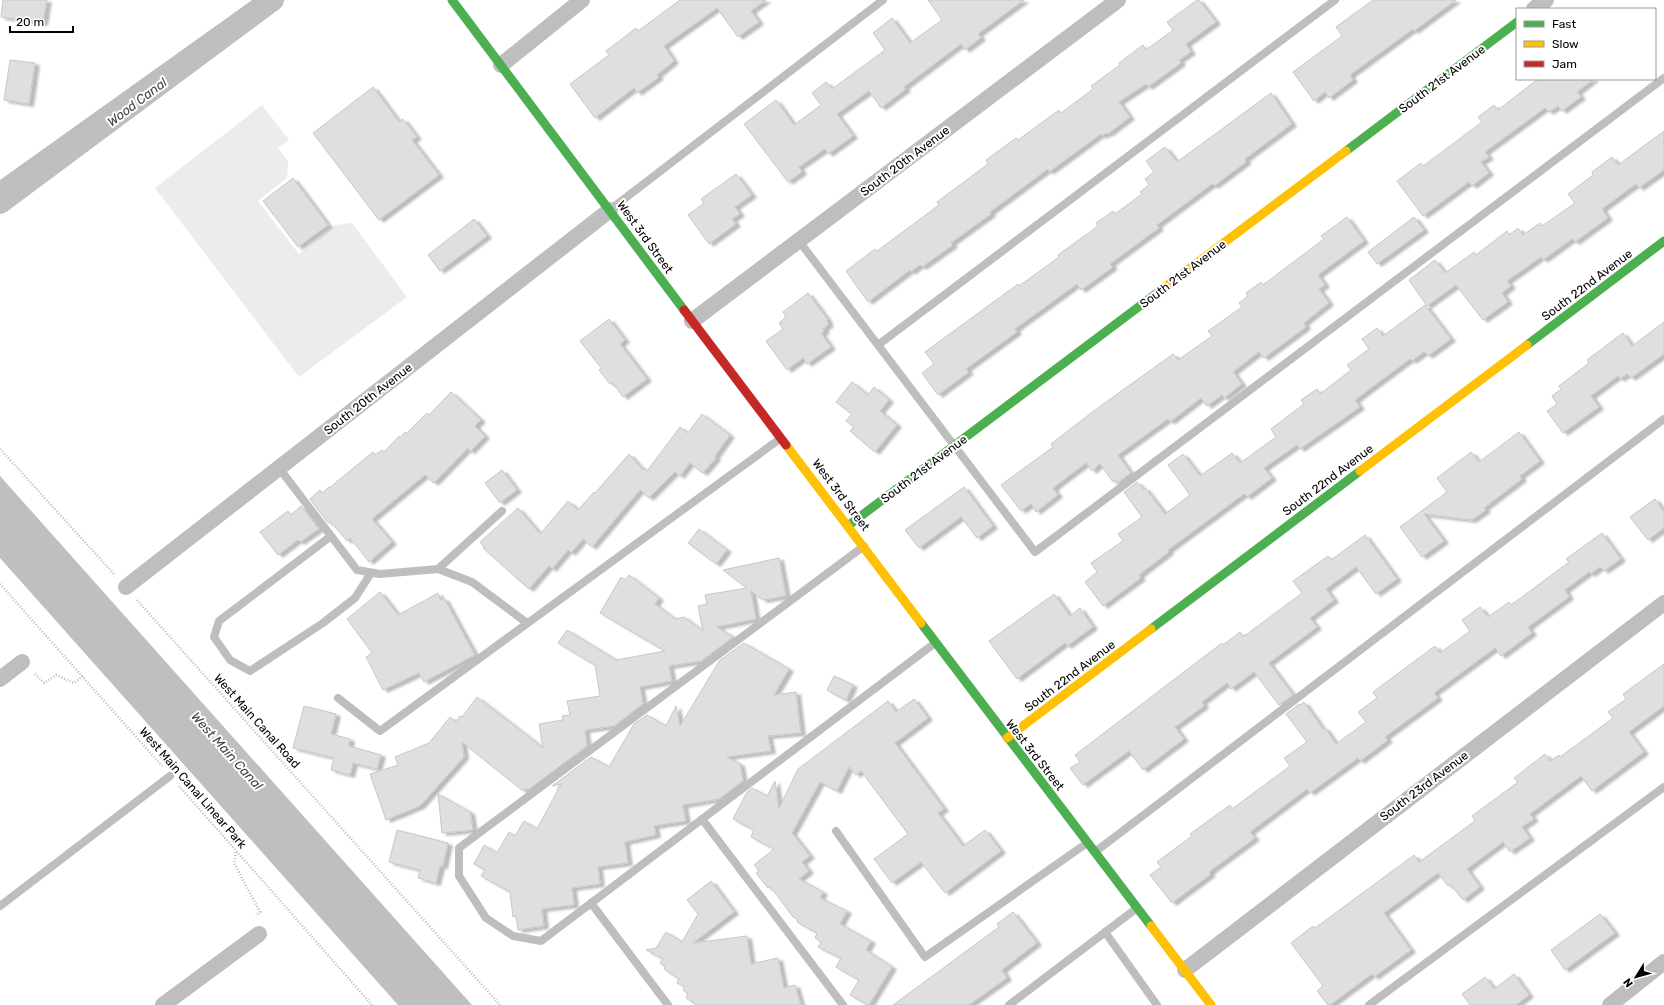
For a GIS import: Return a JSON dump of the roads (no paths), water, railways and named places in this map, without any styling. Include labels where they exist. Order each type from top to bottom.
[{"type":"street","name":"West 3rd Street","points":[[452,0],[692,321],[1211,1005]]},
{"type":"street","points":[[501,65],[582,0]]},
{"type":"street","name":"South 20th Avenue","points":[[692,321],[1118,0]]},
{"type":"street","points":[[1535,8],[1546,0]]},
{"type":"street","name":"South 21st Avenue","points":[[849,526],[1516,23]]},
{"type":"street","name":"South 20th Avenue","points":[[126,587],[610,210]]},
{"type":"street","name":"South 22nd Avenue","points":[[1007,738],[1664,241]]},
{"type":"street","name":"South 23rd Avenue","points":[[1185,970],[1664,603]]},
{"type":"street","points":[[0,679],[22,662]]},
{"type":"street","points":[[163,1005],[256,927]]},
{"type":"street","points":[[1610,1005],[1664,962]]},
{"type":"lane","points":[[0,185],[259,0]]},
{"type":"lane","points":[[610,210],[883,0]]},
{"type":"lane","points":[[878,345],[1335,0]]},
{"type":"lane","points":[[799,241],[1035,552],[1664,78]]},
{"type":"lane","points":[[1095,852],[1664,419]]},
{"type":"lane","points":[[338,698],[380,730],[781,437]]},
{"type":"lane","points":[[279,468],[357,570],[380,574],[438,569],[472,582],[527,623]]},
{"type":"lane","points":[[438,569],[502,511]]},
{"type":"lane","points":[[331,536],[219,621],[214,637],[230,660],[250,670],[323,623],[355,598],[371,573]]},
{"type":"lane","points":[[864,546],[459,848],[459,876],[486,918],[513,936],[541,941],[936,642]]},
{"type":"lane","points":[[0,906],[170,776]]},
{"type":"lane","points":[[1369,1005],[1664,787]]},
{"type":"lane","points":[[702,819],[843,1005]]},
{"type":"lane","points":[[836,831],[925,957],[1088,842]]},
{"type":"lane","points":[[591,903],[668,1005]]},
{"type":"lane","points":[[1009,1005],[1137,907]]},
{"type":"lane","points":[[1104,932],[1157,1005]]},
{"type":"water","name":"West Main Canal","points":[[0,476],[472,1005],[398,1005],[0,558]]},
{"type":"waterway","name":"Wood Canal","points":[[0,203],[273,0]]}]
